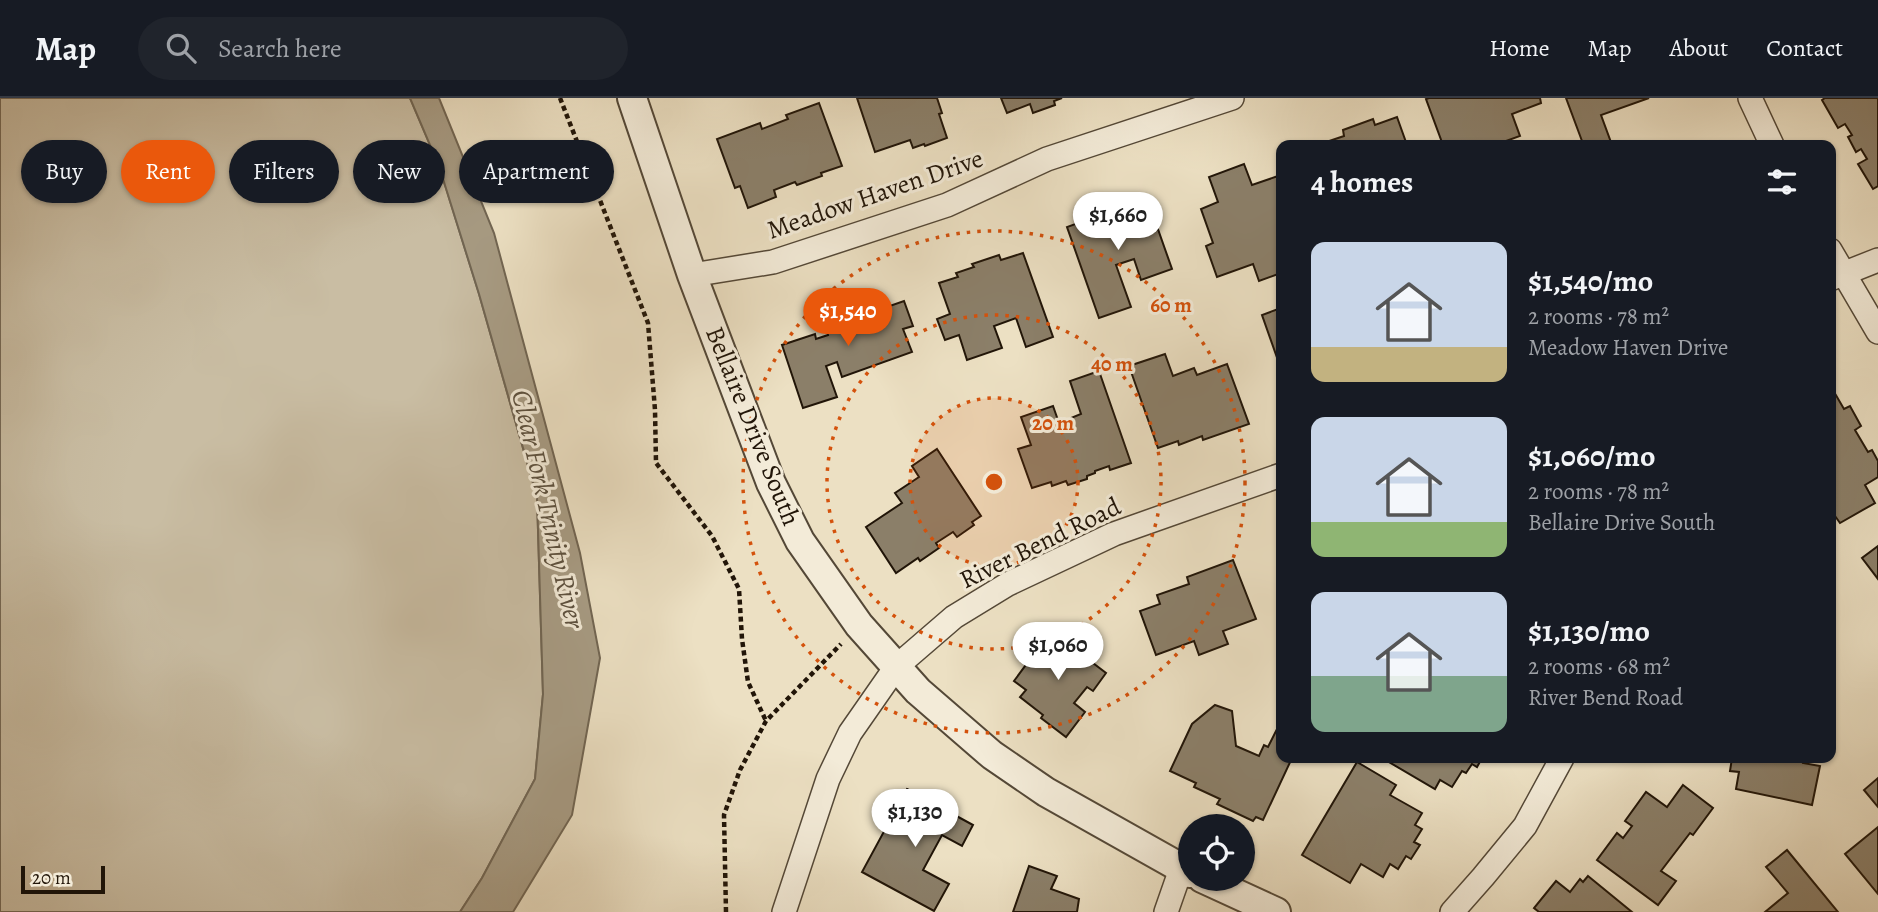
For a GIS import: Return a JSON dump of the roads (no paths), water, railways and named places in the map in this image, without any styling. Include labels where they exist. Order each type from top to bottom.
[{"type":"street","name":"Bellaire Drive South","points":[[632,98],[692,275],[771,483],[800,541],[859,625],[918,691],[992,755],[1046,792],[1178,867]]},
{"type":"street","name":"Meadow Haven Drive","points":[[692,275],[773,262],[947,205],[1047,159],[1232,98]]},
{"type":"street","points":[[1750,98],[1770,140]]},
{"type":"street","points":[[1878,260],[1838,276],[1878,332]]},
{"type":"street","name":"River Bend Road","points":[[783,912],[828,779],[850,733],[896,667],[954,617],[1008,584],[1114,534],[1276,477]]},
{"type":"street","points":[[1452,912],[1525,826],[1559,763]]},
{"type":"street","points":[[1166,912],[1180,891]]},
{"type":"street","name":"Bellaire Drive South","points":[[1229,891],[1276,912]]},
{"type":"water","name":"Clear Fork Trinity River","points":[[410,98],[439,98],[459,147],[459,203],[482,203],[494,233],[580,553],[600,658],[572,815],[513,912],[460,912],[482,878],[535,779],[543,694],[537,497],[445,185],[445,140],[428,140]]}]
